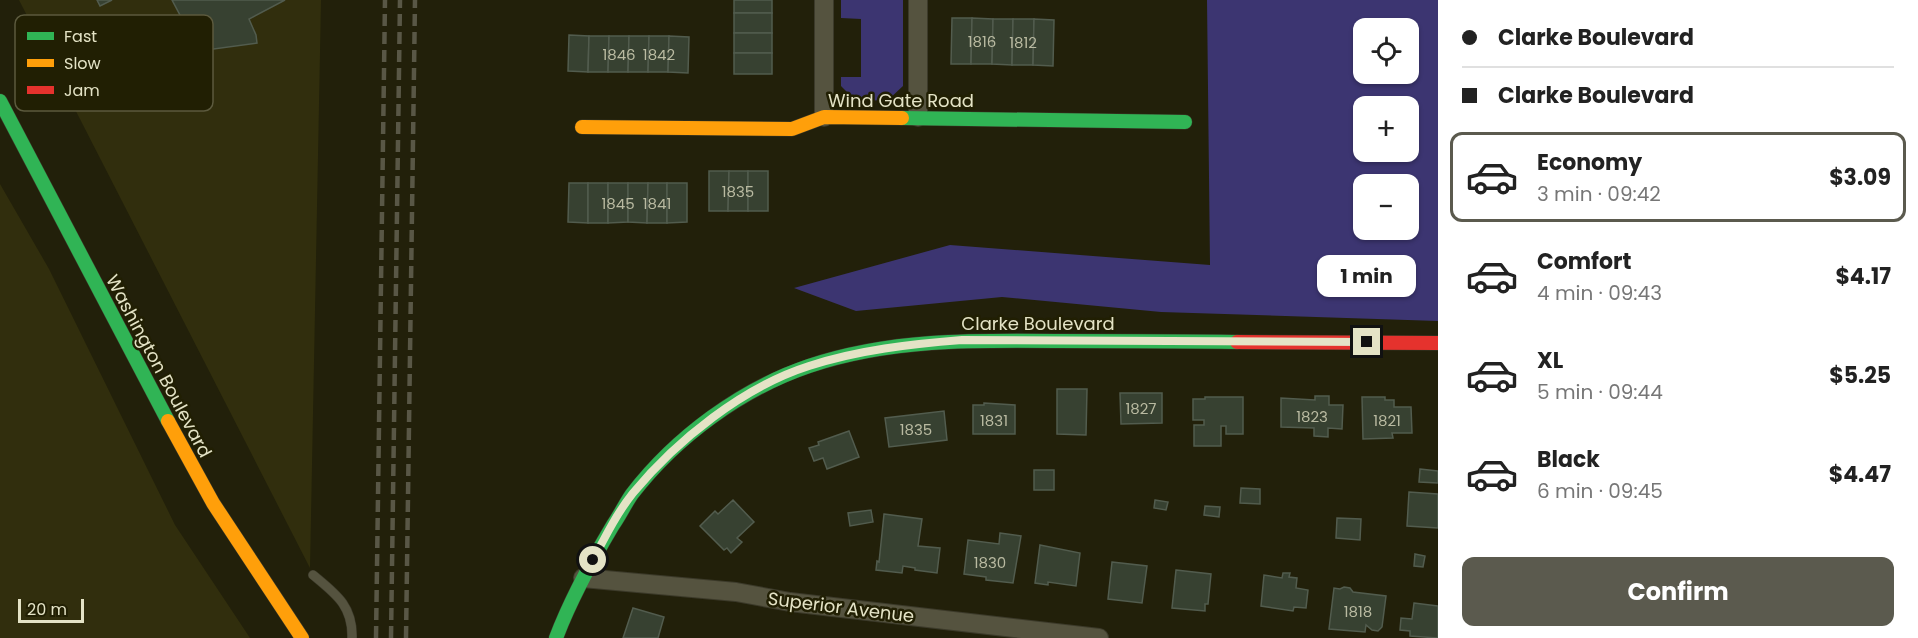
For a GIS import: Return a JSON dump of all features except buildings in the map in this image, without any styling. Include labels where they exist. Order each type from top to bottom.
[{"type":"street","points":[[824,0],[824,117]]},
{"type":"street","points":[[918,0],[918,117]]},
{"type":"street","name":"Washington Boulevard","points":[[0,101],[139,369],[213,503],[302,638]]},
{"type":"street","name":"Wind Gate Road","points":[[582,127],[792,129],[824,117],[1185,122]]},
{"type":"street","name":"Clarke Boulevard","points":[[556,638],[583,578],[603,541],[632,494],[669,454],[706,422],[753,391],[808,366],[878,350],[920,343],[962,340],[1438,343]]},
{"type":"street","name":"Superior Avenue","points":[[583,578],[736,592],[802,603],[1099,638]]},
{"type":"lane","points":[[313,575],[348,608],[353,626],[352,638]]},
{"type":"shaded area","points":[[19,0],[321,0],[310,568],[76,111],[213,111],[213,15],[27,15]]},
{"type":"shaded area","points":[[841,0],[903,0],[903,86],[888,100],[856,101],[841,86],[841,77],[861,77],[861,19],[841,18]]},
{"type":"shaded area","points":[[1207,0],[1438,0],[1438,321],[1161,312],[1002,297],[856,311],[794,288],[950,245],[1210,265]]},
{"type":"shaded area","points":[[0,184],[49,269],[175,525],[250,638],[0,638]]},
{"type":"railway","points":[[376,638],[385,0]]},
{"type":"railway","points":[[391,638],[400,0]]},
{"type":"railway","points":[[406,638],[415,0]]},
{"type":"traffic: fast","points":[[0,101],[168,421]]},
{"type":"traffic: fast","points":[[902,118],[1185,122]]},
{"type":"traffic: fast","points":[[556,638],[575,594],[597,553],[629,498],[649,473],[689,435],[712,417],[759,388],[784,376],[839,357],[931,343],[962,341],[1237,342]]},
{"type":"traffic: slow","points":[[582,127],[792,129],[824,117],[902,118]]},
{"type":"traffic: slow","points":[[168,421],[213,503],[302,638]]},
{"type":"traffic: jam","points":[[1237,342],[1438,343]]},
{"type":"route","points":[[593,560],[632,494],[669,454],[706,422],[753,391],[808,366],[867,352],[920,343],[962,340],[1367,342]]}]
